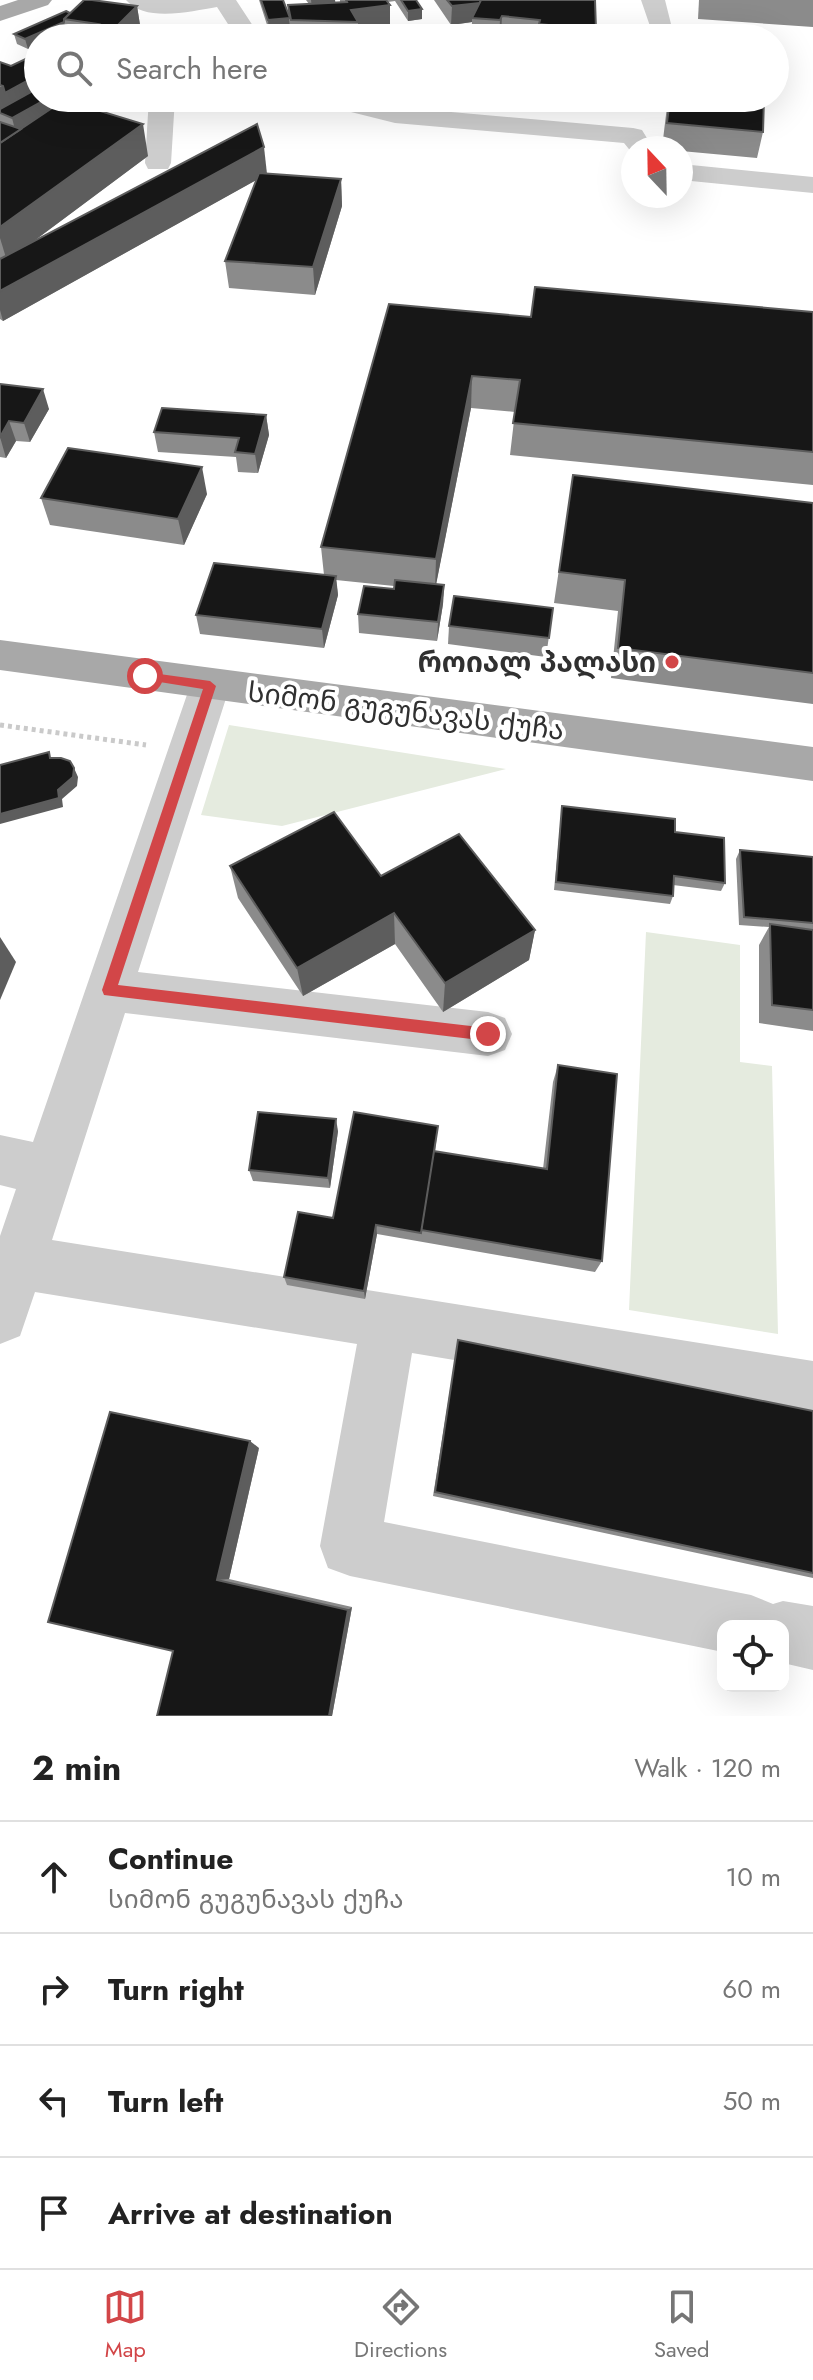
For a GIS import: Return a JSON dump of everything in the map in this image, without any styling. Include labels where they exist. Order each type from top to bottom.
[{"type":"main road","points":[[0,12],[16,0]]},
{"type":"main road","points":[[0,12],[40,0]]},
{"type":"main road","name":"სიმონ გუგუნავას ქუჩა","points":[[0,655],[210,686],[813,764]]},
{"type":"street","points":[[138,0],[168,16],[216,0]]},
{"type":"street","points":[[224,0],[240,24]]},
{"type":"street","points":[[653,0],[659,24]]},
{"type":"street","points":[[158,163],[161,112]]},
{"type":"street","points":[[382,112],[633,136]]},
{"type":"street","points":[[693,173],[813,185]]},
{"type":"street","points":[[0,1316],[210,686]]},
{"type":"street","points":[[109,990],[488,1034]]},
{"type":"street","points":[[0,1160],[49,1171]]},
{"type":"street","points":[[18,1262],[813,1390]]},
{"type":"street","points":[[389,1322],[350,1546],[721,1620]]},
{"type":"street","points":[[789,1633],[813,1638]]},
{"type":"path","points":[[0,725],[188,750]]},
{"type":"shaded area","points":[[229,725],[506,769],[282,826],[201,815]]},
{"type":"shaded area","points":[[646,932],[740,945],[740,1062],[772,1066],[778,1334],[629,1310]]},
{"type":"building","points":[[84,0],[137,6],[119,24],[64,19]]},
{"type":"building","points":[[261,0],[283,0],[290,18],[268,20]]},
{"type":"building","points":[[386,0],[390,5],[351,10],[358,22],[291,20],[288,5]]},
{"type":"building","points":[[401,0],[416,0],[422,9],[408,11]]},
{"type":"building","points":[[447,0],[481,0],[480,3],[452,6]]},
{"type":"building","points":[[481,0],[595,0],[596,24],[539,24],[540,20],[502,16],[500,20],[472,18]]},
{"type":"building","points":[[66,11],[70,13],[59,24],[37,24]]},
{"type":"building","points":[[24,30],[24,39],[14,34]]},
{"type":"building","points":[[24,60],[24,83],[5,93],[0,85],[0,62],[11,66]]},
{"type":"building","points":[[24,96],[24,111],[12,118],[0,113],[0,109]]},
{"type":"building","points":[[46,112],[104,112],[143,124],[0,227],[0,143]]},
{"type":"building","points":[[668,112],[764,112],[763,132],[667,123]]},
{"type":"building","points":[[0,122],[21,129],[0,143]]},
{"type":"building","points":[[257,124],[264,147],[0,291],[0,259]]},
{"type":"building","points":[[259,173],[341,179],[313,267],[225,261]]},
{"type":"building","points":[[535,287],[813,312],[813,452],[513,423],[520,380],[472,376],[436,559],[321,547],[389,304],[531,317]]},
{"type":"building","points":[[0,384],[43,389],[24,423],[9,421],[0,437]]},
{"type":"building","points":[[162,408],[266,415],[255,454],[235,452],[239,438],[154,432]]},
{"type":"building","points":[[68,448],[202,467],[178,519],[41,498]]},
{"type":"building","points":[[573,475],[813,503],[813,673],[618,648],[625,580],[559,572]]},
{"type":"building","points":[[214,563],[336,576],[322,629],[196,615]]},
{"type":"building","points":[[395,580],[444,585],[438,622],[358,614],[364,586],[394,589]]},
{"type":"building","points":[[454,596],[553,608],[549,638],[449,626]]},
{"type":"building","points":[[49,752],[50,758],[70,761],[74,768],[73,777],[58,790],[59,798],[0,814],[0,765]]},
{"type":"building","points":[[562,806],[675,819],[675,832],[724,838],[725,883],[674,876],[673,896],[556,882]]},
{"type":"building","points":[[334,812],[381,876],[459,834],[535,930],[445,983],[394,913],[297,968],[230,866]]},
{"type":"building","points":[[740,850],[813,857],[813,923],[744,917]]},
{"type":"building","points":[[770,924],[813,930],[813,1010],[772,1005]]},
{"type":"building","points":[[558,1065],[617,1074],[602,1261],[421,1230],[433,1151],[547,1169]]},
{"type":"building","points":[[258,1112],[336,1119],[328,1178],[249,1170]]},
{"type":"building","points":[[354,1112],[438,1126],[421,1233],[376,1225],[364,1291],[284,1277],[298,1212],[333,1218]]},
{"type":"building","points":[[458,1340],[813,1411],[813,1573],[435,1492]]},
{"type":"building","points":[[110,1412],[250,1441],[217,1580],[348,1610],[329,1716],[157,1716],[173,1651],[48,1622]]},
{"type":"place","name":"როიალ პალასი","points":[[672,662]]},
{"type":"route","points":[[145,676],[210,686],[109,990],[488,1034]]}]
